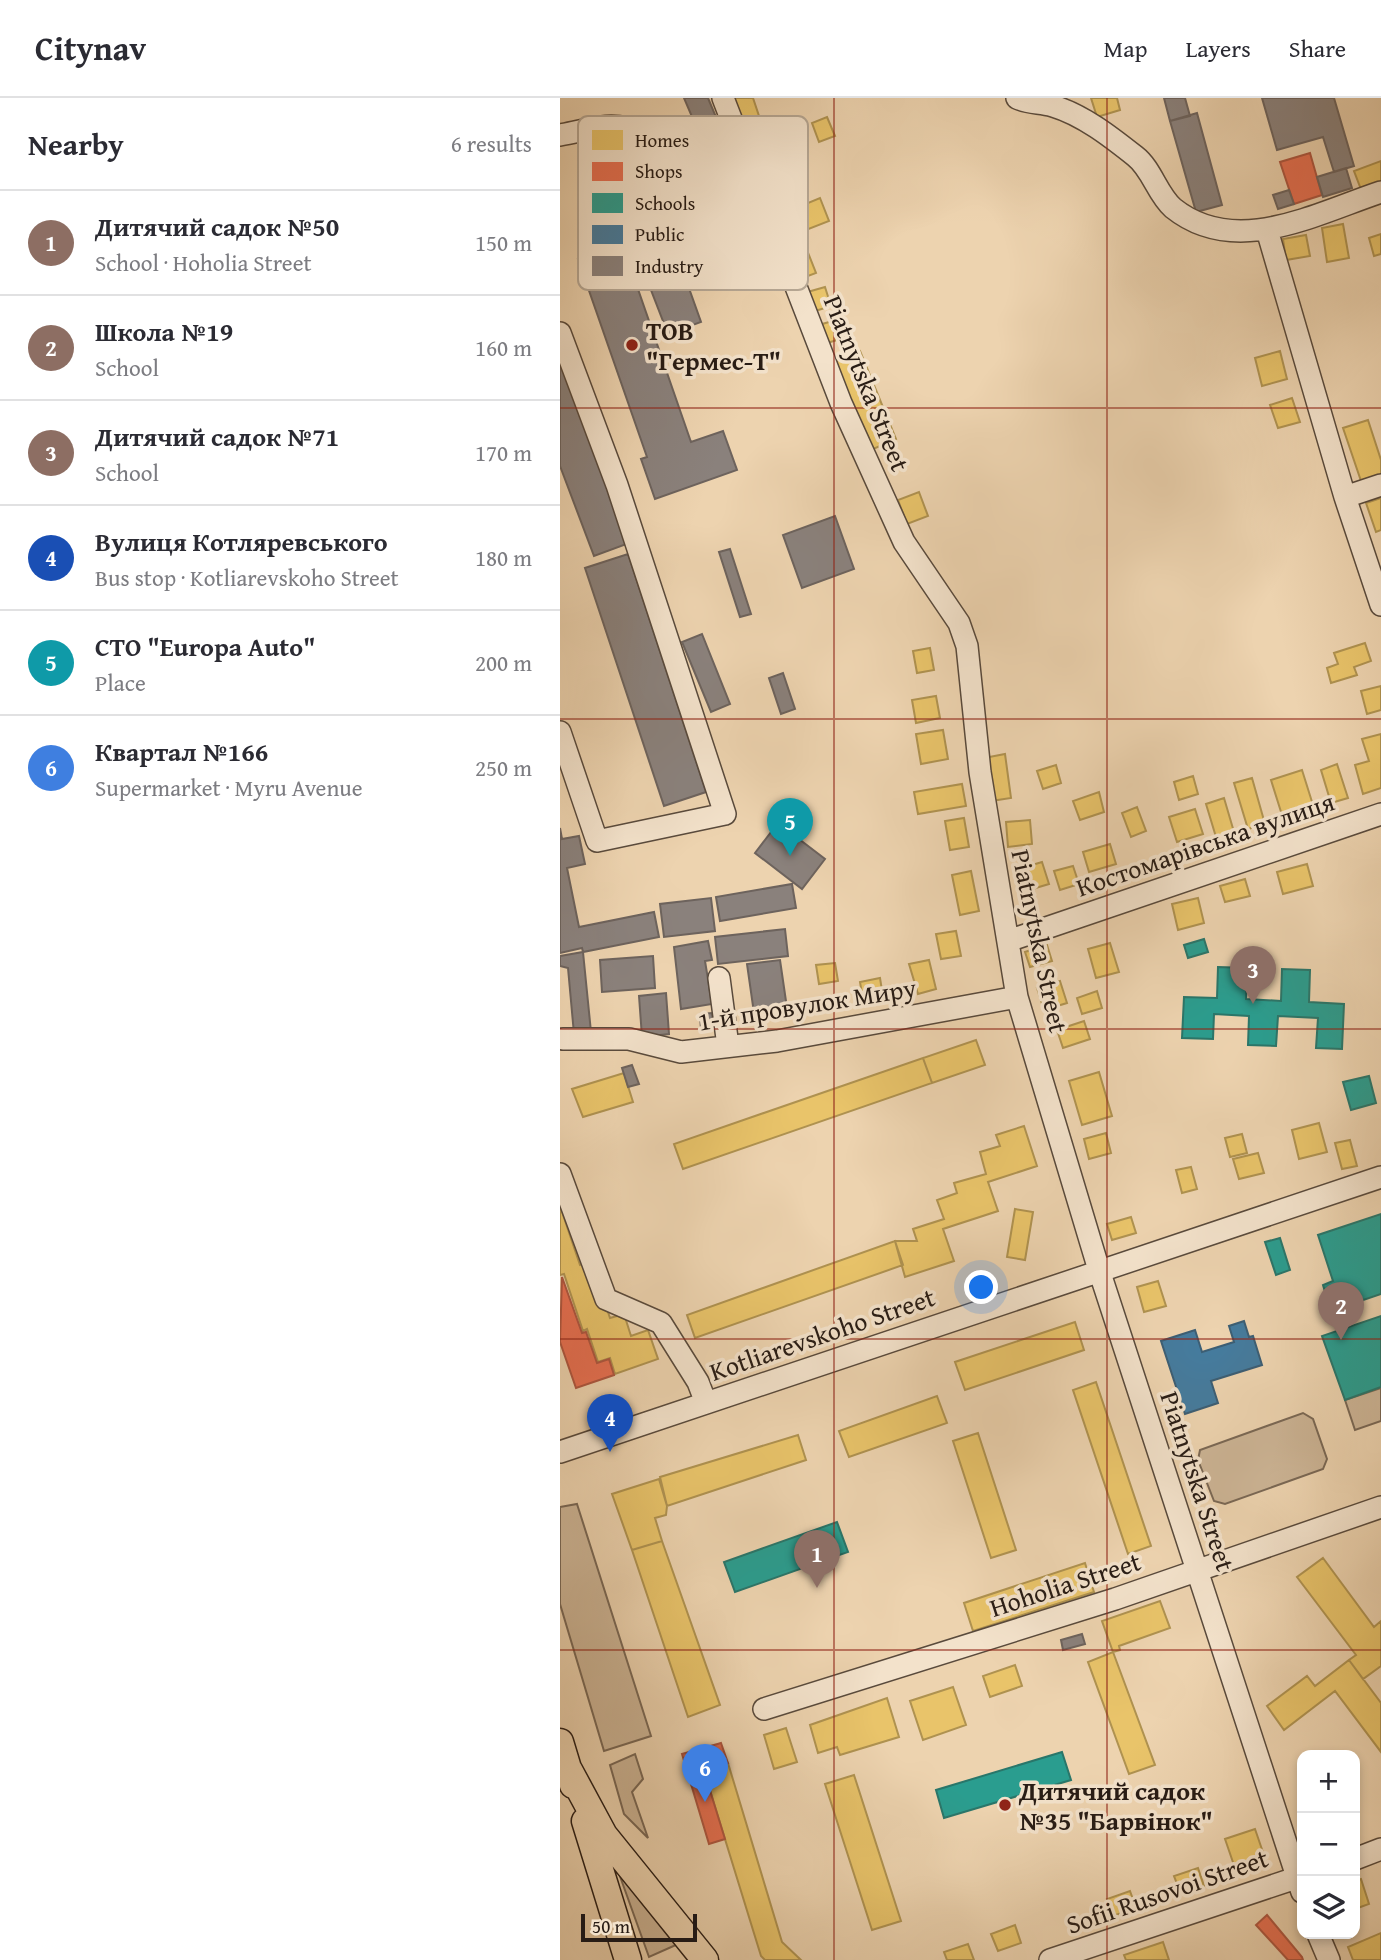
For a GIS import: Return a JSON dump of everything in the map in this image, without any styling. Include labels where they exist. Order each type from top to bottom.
[{"type":"main road","points":[[560,1742],[628,1960]]},
{"type":"main road","points":[[569,1770],[604,1835],[705,1960]]},
{"type":"main road","points":[[678,1960],[686,1960]]},
{"type":"street","name":"Piatnytska Street","points":[[723,98],[730,116]]},
{"type":"street","points":[[1017,98],[1028,104],[1051,105],[1074,114],[1106,135],[1139,159],[1170,205],[1193,223],[1218,231],[1267,230],[1381,192]]},
{"type":"street","points":[[560,135],[578,131]]},
{"type":"street","points":[[1267,230],[1345,497],[1381,605]]},
{"type":"street","name":"Piatnytska Street","points":[[797,290],[841,403],[892,517],[904,542],[959,624],[967,646],[979,772],[1017,997],[1099,1270],[1298,1876]]},
{"type":"street","points":[[560,333],[617,485],[725,814],[597,841],[560,732]]},
{"type":"street","points":[[1345,497],[1381,485]]},
{"type":"street","name":"Костомарівська вулиця","points":[[1008,941],[1381,814]]},
{"type":"street","points":[[719,978],[728,1046]]},
{"type":"street","name":"1-й провулок Миру","points":[[561,1039],[629,1039],[681,1052],[777,1041],[1017,997]]},
{"type":"street","points":[[560,1174],[606,1299],[661,1323],[698,1382],[706,1404]]},
{"type":"street","name":"Kotliarevskoho Street","points":[[560,1452],[1381,1177]]},
{"type":"street","name":"Hoholia Street","points":[[764,1709],[1115,1599],[1381,1507]]},
{"type":"street","points":[[1360,1856],[1381,1849]]},
{"type":"street","name":"Sofii Rusovoi Street","points":[[1050,1960],[1297,1883]]},
{"type":"street","points":[[1320,1939],[1329,1960]]},
{"type":"shaded area","points":[[1381,1388],[1381,1421],[1355,1430],[1345,1400]]},
{"type":"shaded area","points":[[1303,1413],[1313,1419],[1327,1459],[1323,1469],[1225,1504],[1214,1501],[1198,1460],[1200,1450]]},
{"type":"shaded area","points":[[577,1504],[651,1736],[604,1751],[560,1604],[560,1507]]},
{"type":"shaded area","points":[[635,1754],[643,1779],[632,1792],[648,1838],[624,1814],[610,1765]]},
{"type":"shaded area","points":[[617,1868],[678,1944],[649,1957]]},
{"type":"building: Homes","points":[[733,98],[753,98],[759,116],[739,116]]},
{"type":"building: Homes","points":[[1091,98],[1117,98],[1120,110],[1097,117]]},
{"type":"building: Homes","points":[[827,117],[835,136],[819,142],[812,123]]},
{"type":"building: Homes","points":[[1381,161],[1381,185],[1362,192],[1354,171]]},
{"type":"building: Homes","points":[[820,198],[829,221],[808,229],[808,203]]},
{"type":"building: Homes","points":[[1343,224],[1349,258],[1327,262],[1322,228]]},
{"type":"building: Homes","points":[[1381,234],[1381,254],[1374,256],[1369,238]]},
{"type":"building: Homes","points":[[1306,235],[1310,256],[1286,260],[1283,239]]},
{"type":"building: Homes","points":[[808,253],[816,273],[808,276]]},
{"type":"building: Homes","points":[[825,287],[831,306],[809,313],[804,293]]},
{"type":"building: Homes","points":[[840,319],[844,338],[827,343],[822,324]]},
{"type":"building: Homes","points":[[860,351],[896,439],[871,450],[834,362]]},
{"type":"building: Homes","points":[[1280,351],[1287,379],[1262,386],[1255,358]]},
{"type":"building: Homes","points":[[1292,398],[1300,422],[1278,428],[1270,405]]},
{"type":"building: Homes","points":[[1368,420],[1381,460],[1381,475],[1361,481],[1343,428]]},
{"type":"building: Homes","points":[[919,492],[928,516],[907,524],[898,500]]},
{"type":"building: Homes","points":[[1381,498],[1381,530],[1376,532],[1366,503]]},
{"type":"building: Homes","points":[[1365,643],[1371,661],[1354,667],[1357,675],[1331,683],[1327,668],[1338,664],[1334,653]]},
{"type":"building: Homes","points":[[930,648],[934,670],[917,673],[913,651]]},
{"type":"building: Homes","points":[[1381,686],[1381,710],[1367,714],[1361,691]]},
{"type":"building: Homes","points":[[936,696],[940,718],[916,723],[912,700]]},
{"type":"building: Homes","points":[[943,730],[948,759],[921,764],[916,734]]},
{"type":"building: Homes","points":[[1381,734],[1381,788],[1363,794],[1355,765],[1369,761],[1362,739]]},
{"type":"building: Homes","points":[[1005,754],[1011,798],[991,801],[984,758]]},
{"type":"building: Homes","points":[[1337,764],[1348,798],[1331,803],[1321,770]]},
{"type":"building: Homes","points":[[1056,765],[1061,783],[1043,789],[1037,771]]},
{"type":"building: Homes","points":[[1302,770],[1313,805],[1282,815],[1271,780]]},
{"type":"building: Homes","points":[[1193,776],[1198,794],[1179,800],[1174,782]]},
{"type":"building: Homes","points":[[1252,778],[1265,824],[1248,829],[1234,783]]},
{"type":"building: Homes","points":[[962,784],[966,806],[918,814],[914,792]]},
{"type":"building: Homes","points":[[1099,792],[1104,812],[1080,820],[1073,801]]},
{"type":"building: Homes","points":[[1224,798],[1234,832],[1216,837],[1206,804]]},
{"type":"building: Homes","points":[[1137,807],[1146,831],[1131,837],[1122,813]]},
{"type":"building: Homes","points":[[1195,809],[1203,834],[1177,842],[1169,817]]},
{"type":"building: Homes","points":[[964,818],[969,847],[950,850],[945,821]]},
{"type":"building: Homes","points":[[1030,820],[1032,844],[1008,847],[1006,822]]},
{"type":"building: Homes","points":[[1110,844],[1116,864],[1089,872],[1083,852]]},
{"type":"building: Homes","points":[[1042,862],[1049,884],[1029,890],[1022,868]]},
{"type":"building: Homes","points":[[1307,864],[1313,886],[1283,894],[1277,872]]},
{"type":"building: Homes","points":[[1073,866],[1079,884],[1060,890],[1054,871]]},
{"type":"building: Homes","points":[[971,871],[979,911],[960,915],[952,875]]},
{"type":"building: Homes","points":[[1245,879],[1250,896],[1225,902],[1220,886]]},
{"type":"building: Homes","points":[[1198,898],[1204,923],[1178,930],[1172,904]]},
{"type":"building: Homes","points":[[956,931],[961,956],[941,959],[936,934]]},
{"type":"building: Homes","points":[[1110,943],[1119,972],[1096,978],[1088,949]]},
{"type":"building: Homes","points":[[1047,945],[1052,961],[1030,967],[1025,952]]},
{"type":"building: Homes","points":[[929,960],[936,989],[918,994],[909,964]]},
{"type":"building: Homes","points":[[835,963],[838,981],[819,984],[816,965]]},
{"type":"building: Homes","points":[[880,978],[884,1003],[864,1006],[860,982]]},
{"type":"building: Homes","points":[[1060,981],[1067,1003],[1044,1010],[1037,988]]},
{"type":"building: Homes","points":[[1097,991],[1102,1008],[1082,1014],[1077,998]]},
{"type":"building: Homes","points":[[1084,1021],[1090,1039],[1063,1048],[1057,1030]]},
{"type":"building: Homes","points":[[976,1040],[985,1065],[932,1083],[923,1058]]},
{"type":"building: Homes","points":[[923,1058],[932,1083],[683,1169],[674,1144]]},
{"type":"building: Homes","points":[[1099,1072],[1112,1116],[1082,1125],[1069,1081]]},
{"type":"building: Homes","points":[[624,1073],[633,1102],[583,1117],[572,1089]]},
{"type":"building: Homes","points":[[1319,1123],[1327,1152],[1299,1159],[1292,1130]]},
{"type":"building: Homes","points":[[1024,1126],[1037,1166],[988,1182],[998,1211],[943,1229],[954,1261],[905,1277],[895,1241],[917,1241],[913,1229],[944,1219],[937,1200],[957,1193],[954,1183],[986,1174],[980,1152],[1000,1146],[996,1135]]},
{"type":"building: Homes","points":[[1106,1133],[1111,1153],[1089,1159],[1084,1139]]},
{"type":"building: Homes","points":[[1242,1134],[1247,1153],[1230,1157],[1225,1138]]},
{"type":"building: Homes","points":[[1350,1140],[1357,1166],[1342,1169],[1335,1143]]},
{"type":"building: Homes","points":[[1258,1153],[1264,1173],[1239,1179],[1233,1159]]},
{"type":"building: Homes","points":[[1191,1167],[1197,1189],[1182,1193],[1176,1170]]},
{"type":"building: Homes","points":[[560,1206],[580,1265],[591,1261],[610,1318],[624,1314],[631,1336],[648,1330],[658,1359],[615,1374],[610,1358],[598,1362],[587,1329],[583,1331],[564,1274],[560,1275]]},
{"type":"building: Homes","points":[[1015,1209],[1033,1212],[1025,1260],[1007,1257]]},
{"type":"building: Homes","points":[[1131,1217],[1136,1233],[1112,1240],[1107,1224]]},
{"type":"building: Homes","points":[[895,1241],[903,1265],[695,1338],[687,1315]]},
{"type":"building: Homes","points":[[1158,1281],[1166,1306],[1144,1312],[1137,1287]]},
{"type":"building: Homes","points":[[1075,1322],[1084,1350],[965,1390],[955,1362]]},
{"type":"building: Homes","points":[[1096,1382],[1151,1546],[1128,1554],[1073,1390]]},
{"type":"building: Homes","points":[[937,1396],[947,1423],[849,1457],[839,1431]]},
{"type":"building: Homes","points":[[978,1433],[1016,1550],[991,1558],[953,1441]]},
{"type":"building: Homes","points":[[798,1435],[806,1460],[667,1506],[660,1477]]},
{"type":"building: Homes","points":[[659,1479],[667,1506],[666,1515],[655,1518],[662,1541],[632,1550],[612,1494]]},
{"type":"building: Homes","points":[[662,1541],[720,1705],[688,1717],[632,1550]]},
{"type":"building: Homes","points":[[1323,1558],[1374,1627],[1381,1621],[1381,1666],[1363,1679],[1349,1660],[1356,1655],[1297,1577]]},
{"type":"building: Homes","points":[[1085,1563],[1094,1592],[973,1631],[964,1603]]},
{"type":"building: Homes","points":[[1160,1601],[1170,1628],[1119,1646],[1120,1650],[1113,1652],[1102,1621]]},
{"type":"building: Homes","points":[[1113,1652],[1155,1765],[1129,1774],[1088,1662]]},
{"type":"building: Homes","points":[[1349,1660],[1381,1703],[1381,1752],[1335,1691],[1284,1730],[1267,1706],[1307,1676],[1315,1686]]},
{"type":"building: Homes","points":[[1015,1665],[1022,1686],[990,1697],[983,1676]]},
{"type":"building: Homes","points":[[953,1687],[966,1725],[923,1740],[910,1701]]},
{"type":"building: Homes","points":[[887,1698],[899,1737],[840,1755],[837,1747],[818,1753],[810,1725]]},
{"type":"building: Homes","points":[[786,1728],[797,1762],[774,1769],[764,1735]]},
{"type":"building: Homes","points":[[728,1763],[782,1942],[801,1960],[765,1960],[761,1956],[704,1771]]},
{"type":"building: Homes","points":[[854,1775],[901,1921],[872,1930],[825,1784]]},
{"type":"building: Homes","points":[[1255,1829],[1267,1864],[1237,1874],[1225,1839]]},
{"type":"building: Homes","points":[[1198,1868],[1204,1886],[1181,1894],[1174,1876]]},
{"type":"building: Homes","points":[[1360,1879],[1369,1904],[1360,1907]]},
{"type":"building: Homes","points":[[1130,1891],[1136,1908],[1113,1916],[1107,1899]]},
{"type":"building: Homes","points":[[1015,1925],[1021,1943],[998,1951],[991,1934]]},
{"type":"building: Homes","points":[[1381,1933],[1381,1960],[1353,1960],[1348,1947]]},
{"type":"building: Homes","points":[[1163,1942],[1169,1960],[1126,1960],[1124,1955]]},
{"type":"building: Homes","points":[[968,1944],[974,1960],[947,1960],[944,1952]]},
{"type":"building: Shops","points":[[1310,153],[1322,195],[1294,204],[1280,162]]},
{"type":"building: Shops","points":[[562,1277],[582,1333],[586,1332],[597,1363],[609,1359],[614,1375],[576,1388],[560,1342]]},
{"type":"building: Shops","points":[[721,1743],[728,1763],[704,1771],[725,1839],[709,1844],[682,1754]]},
{"type":"building: Shops","points":[[1267,1915],[1303,1960],[1288,1960],[1256,1925]]},
{"type":"building: Schools","points":[[1204,939],[1208,952],[1188,958],[1184,945]]},
{"type":"building: Schools","points":[[1218,967],[1247,968],[1246,999],[1281,1001],[1282,969],[1310,970],[1309,1002],[1344,1004],[1342,1049],[1316,1048],[1318,1018],[1278,1016],[1276,1046],[1248,1045],[1249,1016],[1214,1014],[1213,1039],[1182,1038],[1184,997],[1217,998]]},
{"type":"building: Schools","points":[[1369,1076],[1376,1103],[1351,1110],[1343,1082]]},
{"type":"building: Schools","points":[[1381,1214],[1381,1294],[1331,1311],[1323,1285],[1333,1281],[1318,1235]]},
{"type":"building: Schools","points":[[1280,1238],[1290,1270],[1276,1275],[1265,1242]]},
{"type":"building: Schools","points":[[1381,1316],[1381,1387],[1345,1400],[1322,1336]]},
{"type":"building: Schools","points":[[837,1522],[848,1552],[735,1592],[724,1562]]},
{"type":"building: Schools","points":[[1062,1752],[1071,1780],[944,1818],[936,1790]]},
{"type":"building: Public","points":[[1244,1321],[1249,1337],[1253,1336],[1262,1365],[1211,1381],[1218,1403],[1185,1414],[1161,1341],[1195,1330],[1202,1352],[1234,1342],[1229,1326]]},
{"type":"building: Industry","points":[[684,98],[708,98],[716,116],[692,116]]},
{"type":"building: Industry","points":[[1164,98],[1185,98],[1190,116],[1170,121]]},
{"type":"building: Industry","points":[[1262,98],[1334,98],[1354,166],[1334,172],[1323,137],[1277,150]]},
{"type":"building: Industry","points":[[1197,113],[1222,205],[1196,212],[1170,121]]},
{"type":"building: Industry","points":[[1346,168],[1352,188],[1323,197],[1317,177]]},
{"type":"building: Industry","points":[[1289,190],[1294,204],[1278,209],[1273,195]]},
{"type":"building: Industry","name":"ТОВ \"Гермес-Т\"","points":[[589,290],[638,290],[691,442],[723,431],[737,470],[655,499],[641,459],[647,457]]},
{"type":"building: Industry","points":[[651,290],[690,290],[701,322],[668,334]]},
{"type":"building: Industry","points":[[560,351],[632,542],[594,556],[560,466]]},
{"type":"building: Industry","points":[[835,516],[854,569],[802,588],[783,535]]},
{"type":"building: Industry","points":[[730,549],[751,614],[740,617],[719,552]]},
{"type":"building: Industry","points":[[628,554],[706,792],[664,806],[585,568]]},
{"type":"building: Industry","points":[[702,634],[730,704],[711,712],[682,642]]},
{"type":"building: Industry","points":[[783,673],[795,709],[781,714],[769,678]]},
{"type":"building: Industry","points":[[778,823],[825,859],[802,889],[755,853]]},
{"type":"building: Industry","points":[[560,828],[562,839],[579,836],[585,864],[567,868],[579,927],[654,912],[659,937],[583,952],[582,948],[560,953]]},
{"type":"building: Industry","points":[[792,884],[796,908],[720,921],[716,897]]},
{"type":"building: Industry","points":[[711,898],[715,931],[664,937],[660,904]]},
{"type":"building: Industry","points":[[785,929],[788,956],[718,964],[715,937]]},
{"type":"building: Industry","points":[[708,941],[712,960],[705,961],[712,1004],[681,1009],[674,947]]},
{"type":"building: Industry","points":[[583,952],[591,1032],[574,1034],[568,968],[560,966],[560,956]]},
{"type":"building: Industry","points":[[653,956],[655,988],[602,992],[600,960]]},
{"type":"building: Industry","points":[[780,960],[788,1015],[755,1020],[747,964]]},
{"type":"building: Industry","points":[[666,993],[669,1034],[642,1037],[639,996]]},
{"type":"building: Industry","points":[[712,1013],[714,1029],[701,1030],[700,1014]]},
{"type":"building: Industry","points":[[632,1065],[639,1084],[628,1087],[622,1068]]},
{"type":"building: Industry","points":[[1082,1634],[1085,1644],[1063,1650],[1061,1640]]},
{"type":"place","name":"ТОВ \"Гермес-Т\"","points":[[632,345]]},
{"type":"place","name":"СТО \"Europa Auto\"","points":[[790,856]]},
{"type":"place","name":"Дитячий садок №71","points":[[1253,1004]]},
{"type":"place","name":"Школа №19","points":[[1341,1340]]},
{"type":"place","name":"Вулиця Котляревського","points":[[610,1452]]},
{"type":"place","name":"Дитячий садок №50","points":[[817,1588]]},
{"type":"place","name":"Квартал №166","points":[[705,1802]]},
{"type":"place","name":"Дитячий садок №35 \"Барвінок\"","points":[[1005,1805]]}]
